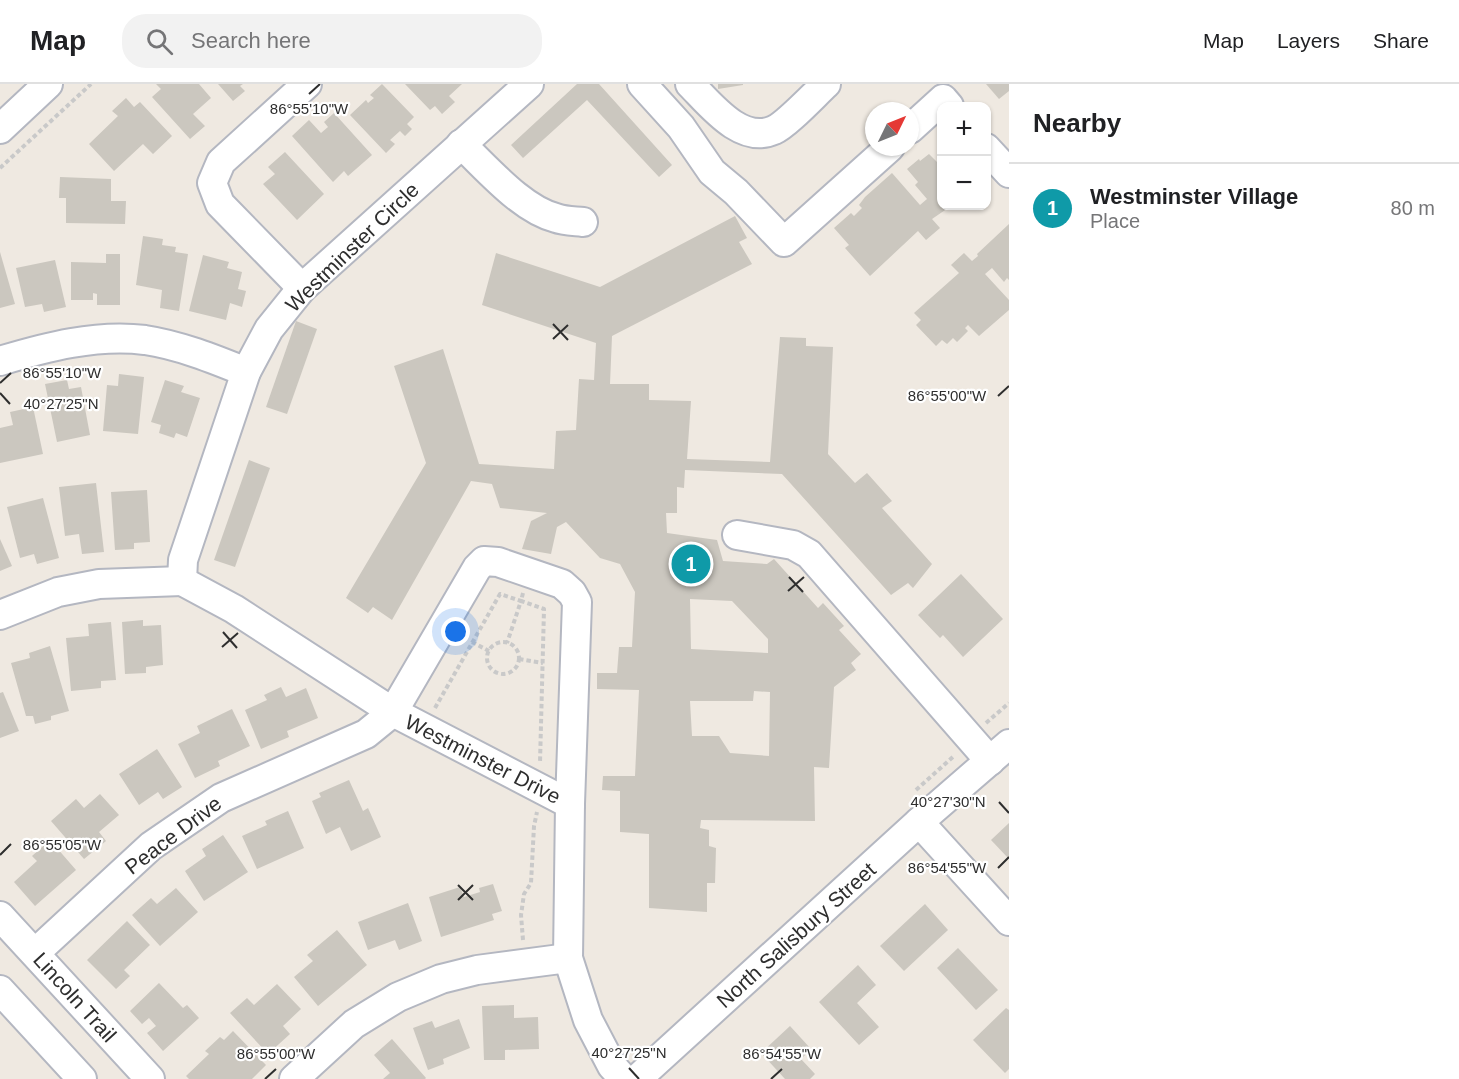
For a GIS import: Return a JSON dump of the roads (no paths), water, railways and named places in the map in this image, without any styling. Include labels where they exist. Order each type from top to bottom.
[{"type":"street","points":[[0,129],[48,84]]},
{"type":"street","points":[[302,288],[230,216],[220,204],[212,183],[221,162],[307,84]]},
{"type":"street","name":"Westminster Circle","points":[[182,581],[183,560],[246,372],[269,330],[302,288],[529,84]]},
{"type":"street","points":[[642,84],[681,127],[712,172],[736,192],[784,242],[880,156]]},
{"type":"street","points":[[690,84],[728,121],[744,129],[760,133],[775,130],[826,84]]},
{"type":"street","points":[[919,121],[937,104]]},
{"type":"street","points":[[461,144],[509,189],[536,210],[556,219],[583,222]]},
{"type":"street","points":[[991,153],[1009,173]]},
{"type":"street","points":[[0,361],[41,348],[111,338],[146,340],[200,354],[246,372]]},
{"type":"street","points":[[737,535],[793,545],[809,554],[999,752]]},
{"type":"street","points":[[393,712],[477,568],[484,561],[498,562],[562,585],[572,593],[577,602],[570,804]]},
{"type":"street","points":[[0,615],[58,592],[99,584],[182,581]]},
{"type":"street","name":"Westminster Drive","points":[[182,581],[234,609],[393,712],[570,804],[568,958],[588,1020],[612,1066],[624,1079]]},
{"type":"street","name":"Peace Drive","points":[[35,952],[152,846],[221,798],[366,734],[393,712]]},
{"type":"street","name":"North Salisbury Street","points":[[637,1079],[999,752]]},
{"type":"street","points":[[919,822],[1009,921]]},
{"type":"street","name":"Lincoln Trail","points":[[0,916],[150,1079]]},
{"type":"street","points":[[294,1079],[354,1024],[398,997],[441,979],[477,970],[568,958]]},
{"type":"street","points":[[0,990],[82,1079]]},
{"type":"place","name":"Westminster Village","points":[[691,564]]}]
